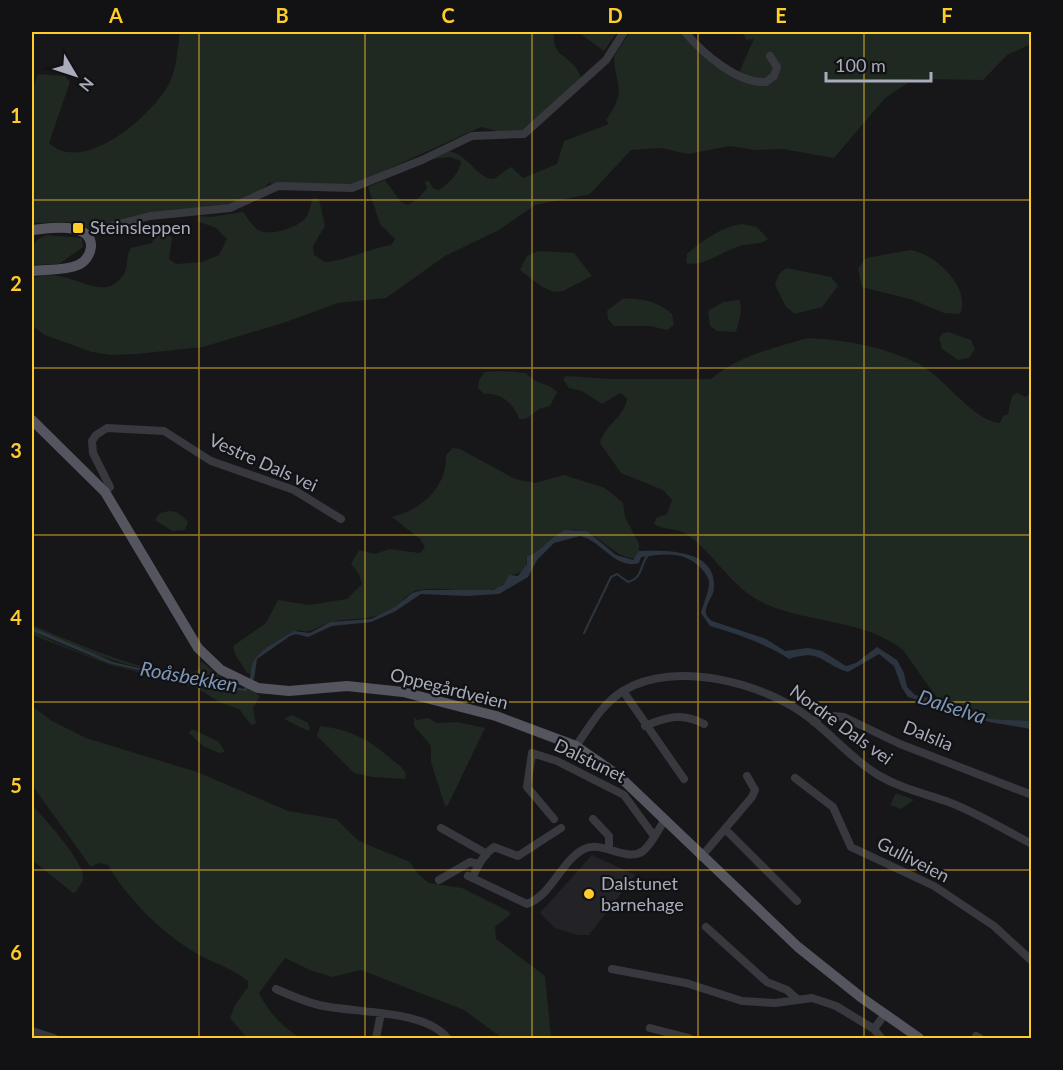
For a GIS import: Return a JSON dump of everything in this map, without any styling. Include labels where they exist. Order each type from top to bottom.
[{"type":"main road","points":[[32,230],[72,229],[87,236],[90,250],[83,262],[71,267],[32,272]]},
{"type":"main road","name":"Oppegårdveien","points":[[32,420],[105,492],[198,648],[212,665],[258,688],[290,691],[346,686],[402,692],[496,716],[576,746],[619,776],[701,857],[798,947],[919,1038]]},
{"type":"street","points":[[87,236],[150,216],[230,208],[278,186],[351,188],[422,160],[472,136],[524,134],[606,60],[624,32]]},
{"type":"street","points":[[685,32],[708,54],[749,79],[762,82],[771,78],[777,67],[770,56]]},
{"type":"street","name":"Vestre Dals vei","points":[[105,492],[110,487],[109,480],[93,453],[92,441],[96,435],[107,428],[164,431],[211,460],[294,490],[341,519]]},
{"type":"street","name":"Nordre Dals vei","points":[[576,746],[602,710],[623,691],[655,678],[692,676],[762,692],[780,699],[813,721],[849,755],[881,776],[911,792],[945,801],[987,819],[1032,844]]},
{"type":"street","points":[[623,691],[645,726],[684,779]]},
{"type":"street","name":"Dalslia","points":[[813,721],[824,715],[844,717],[900,744],[1032,795]]},
{"type":"street","points":[[645,726],[682,716],[704,724]]},
{"type":"street","name":"Dalstunet","points":[[554,819],[528,787],[532,753],[556,761],[624,795],[654,836]]},
{"type":"street","points":[[701,857],[752,797],[754,790],[747,776]]},
{"type":"street","name":"Gulliveien","points":[[795,778],[833,807],[851,847],[934,886],[994,926],[1032,961]]},
{"type":"street","points":[[593,819],[609,836],[609,849]]},
{"type":"street","points":[[561,828],[518,856],[494,847],[478,864],[470,877],[527,904],[537,898],[581,852],[597,846],[634,855],[647,848],[664,821]]},
{"type":"street","points":[[441,828],[487,854]]},
{"type":"street","points":[[725,829],[797,901]]},
{"type":"street","points":[[439,880],[470,862],[478,864]]},
{"type":"street","points":[[706,927],[767,982],[787,990],[796,999]]},
{"type":"street","points":[[612,969],[686,983],[742,1001],[776,1003],[796,999],[823,1001],[874,1029],[881,1038]]},
{"type":"street","points":[[276,989],[322,1006],[381,1013],[434,1027],[447,1038]]},
{"type":"street","points":[[376,1038],[381,1013]]},
{"type":"street","points":[[874,1029],[885,1014]]},
{"type":"street","points":[[650,1028],[689,1038]]},
{"type":"street","points":[[32,1031],[54,1038]]},
{"type":"shaded area","points":[[180,32],[554,32],[554,41],[559,52],[572,63],[581,77],[529,128],[509,134],[481,127],[355,184],[272,185],[270,182],[263,189],[235,204],[142,215],[91,229],[70,222],[32,223],[32,90],[38,74],[65,76],[70,82],[49,143],[63,151],[79,152],[96,148],[130,127],[145,114],[166,89],[174,69]]},
{"type":"shaded area","points":[[578,32],[617,32],[604,51]]},
{"type":"shaded area","points":[[630,32],[683,32],[737,77],[754,39],[746,40],[743,32],[1031,32],[1031,44],[1007,55],[983,80],[914,79],[885,98],[834,158],[783,149],[756,150],[730,146],[688,154],[661,148],[631,150],[590,194],[535,205],[499,230],[445,256],[386,298],[338,303],[283,323],[203,347],[136,354],[112,355],[92,352],[45,335],[32,326],[32,278],[56,275],[96,287],[111,286],[118,282],[124,274],[131,248],[152,243],[158,227],[172,238],[169,259],[176,264],[202,262],[219,255],[227,239],[216,228],[197,221],[199,216],[211,217],[243,212],[258,230],[277,232],[298,224],[308,214],[313,198],[319,199],[325,226],[313,246],[314,255],[325,262],[334,261],[391,245],[395,239],[380,224],[368,187],[385,180],[401,202],[408,205],[419,198],[427,188],[425,183],[428,180],[433,188],[438,190],[456,174],[461,161],[450,157],[432,159],[448,151],[461,156],[490,179],[511,167],[523,178],[557,164],[564,141],[609,124],[606,120],[617,101],[619,88],[614,56]]},
{"type":"shaded area","points":[[742,224],[757,227],[768,239],[734,248],[699,263],[686,263],[687,254],[706,239],[727,228]]},
{"type":"shaded area","points":[[47,235],[82,238],[83,247],[59,264],[32,265],[35,243]]},
{"type":"shaded area","points":[[910,250],[930,257],[940,264],[956,283],[961,293],[960,314],[944,313],[910,299],[862,287],[858,269],[866,258]]},
{"type":"shaded area","points":[[538,251],[574,253],[592,276],[563,291],[554,292],[542,287],[520,270],[527,256]]},
{"type":"shaded area","points":[[786,268],[831,277],[838,286],[822,307],[795,314],[786,307],[775,285],[779,274]]},
{"type":"shaded area","points":[[622,299],[642,300],[661,306],[672,314],[674,325],[667,330],[650,326],[614,326],[608,319],[607,311]]},
{"type":"shaded area","points":[[740,300],[741,313],[736,332],[717,331],[710,326],[708,311],[723,302]]},
{"type":"shaded area","points":[[948,332],[971,340],[975,349],[969,358],[958,360],[942,349],[939,338],[943,333]]},
{"type":"shaded area","points":[[808,338],[865,345],[906,358],[929,370],[980,415],[1000,423],[1003,416],[1008,414],[1012,396],[1017,393],[1026,397],[1031,391],[1031,722],[990,719],[950,702],[939,701],[903,650],[888,640],[855,627],[784,611],[756,599],[745,591],[688,535],[654,524],[656,518],[667,514],[672,500],[663,490],[621,473],[600,443],[606,431],[623,410],[627,398],[620,393],[602,404],[582,391],[569,388],[563,379],[566,376],[611,379],[711,379],[733,364],[769,349]]},
{"type":"shaded area","points":[[485,372],[526,373],[533,380],[550,386],[557,392],[550,406],[539,409],[526,419],[519,419],[514,408],[506,400],[496,395],[484,394],[478,388],[479,380]]},
{"type":"shaded area","points":[[453,448],[460,449],[515,479],[535,483],[564,475],[605,488],[623,503],[625,517],[639,544],[639,551],[635,559],[617,553],[584,531],[565,531],[527,556],[524,570],[508,578],[498,588],[476,591],[419,590],[411,593],[394,608],[378,615],[326,623],[308,631],[298,630],[261,652],[256,658],[252,674],[247,673],[235,654],[233,646],[266,623],[278,600],[309,605],[347,599],[362,584],[359,574],[351,564],[359,550],[375,554],[389,549],[420,553],[425,547],[420,539],[392,517],[413,509],[430,496],[442,478],[446,455]]},
{"type":"shaded area","points":[[169,511],[180,514],[188,522],[185,530],[172,531],[155,520],[160,513]]},
{"type":"shaded area","points":[[587,531],[616,555],[633,560],[639,551],[675,552],[698,559],[707,565],[712,575],[714,587],[706,613],[712,621],[766,639],[785,651],[808,648],[822,651],[846,666],[856,663],[877,647],[897,660],[904,673],[907,687],[915,695],[950,702],[990,719],[1029,721],[1031,729],[989,722],[962,713],[949,705],[942,707],[908,697],[894,666],[879,654],[848,672],[814,656],[807,655],[789,659],[761,644],[710,626],[701,613],[709,581],[702,569],[695,563],[681,556],[666,554],[641,557],[639,563],[630,564],[615,559],[595,543],[580,536],[554,543],[537,560],[528,577],[499,594],[467,596],[421,594],[394,612],[371,622],[332,626],[308,637],[296,634],[290,636],[257,659],[254,679],[246,691],[210,688],[109,663],[32,631],[32,627],[113,662],[194,681],[225,683],[243,689],[249,682],[253,663],[259,654],[294,631],[310,633],[330,622],[371,619],[395,607],[412,593],[423,590],[493,590],[503,585],[509,575],[518,576],[527,564],[527,556],[532,555],[560,532]]},
{"type":"shaded area","points":[[32,625],[117,659],[167,672],[187,673],[199,669],[201,661],[222,678],[221,683],[191,679],[111,660],[63,642]]},
{"type":"shaded area","points":[[32,631],[101,660],[149,674],[236,690],[249,688],[260,696],[253,708],[256,724],[251,725],[239,709],[219,702],[197,688],[108,664],[40,638],[32,634]]},
{"type":"shaded area","points":[[33,707],[52,721],[86,738],[197,772],[288,811],[336,819],[359,841],[410,862],[417,873],[429,883],[462,888],[508,911],[511,914],[495,927],[496,939],[545,976],[551,1038],[502,1038],[464,1010],[361,970],[332,977],[285,958],[259,993],[276,1018],[300,1038],[247,1038],[230,1018],[235,1005],[248,987],[248,981],[198,954],[167,933],[134,901],[108,865],[99,863],[91,867],[32,785]]},
{"type":"shaded area","points":[[292,715],[308,723],[310,729],[308,731],[284,719]]},
{"type":"shaded area","points":[[414,717],[417,720],[428,718],[437,723],[457,722],[485,728],[448,805],[445,806],[431,762],[431,746],[414,726]]},
{"type":"shaded area","points":[[320,726],[349,732],[366,740],[401,767],[406,774],[405,779],[372,777],[354,773],[317,736]]},
{"type":"shaded area","points":[[192,729],[219,742],[225,752],[219,753],[203,746],[189,733]]},
{"type":"shaded area","points":[[896,793],[914,800],[901,809],[890,805]]},
{"type":"shaded area","points":[[32,805],[63,840],[78,862],[83,879],[76,892],[73,893],[32,860]]},
{"type":"shaded area","name":"Dalstunet barnehage","points":[[592,855],[635,875],[589,935],[577,935],[555,928],[540,913]]},
{"type":"waterway","points":[[584,633],[611,577],[617,574],[628,582],[633,580],[639,574],[648,555]]},
{"type":"place","name":"Steinsleppen","points":[[78,228]]},
{"type":"place","name":"Dalstunet barnehage","points":[[589,894]]},
{"type":"water label","name":"Roåsbekken","points":[[189,677]]},
{"type":"water label","name":"Dalselva","points":[[952,707]]}]
